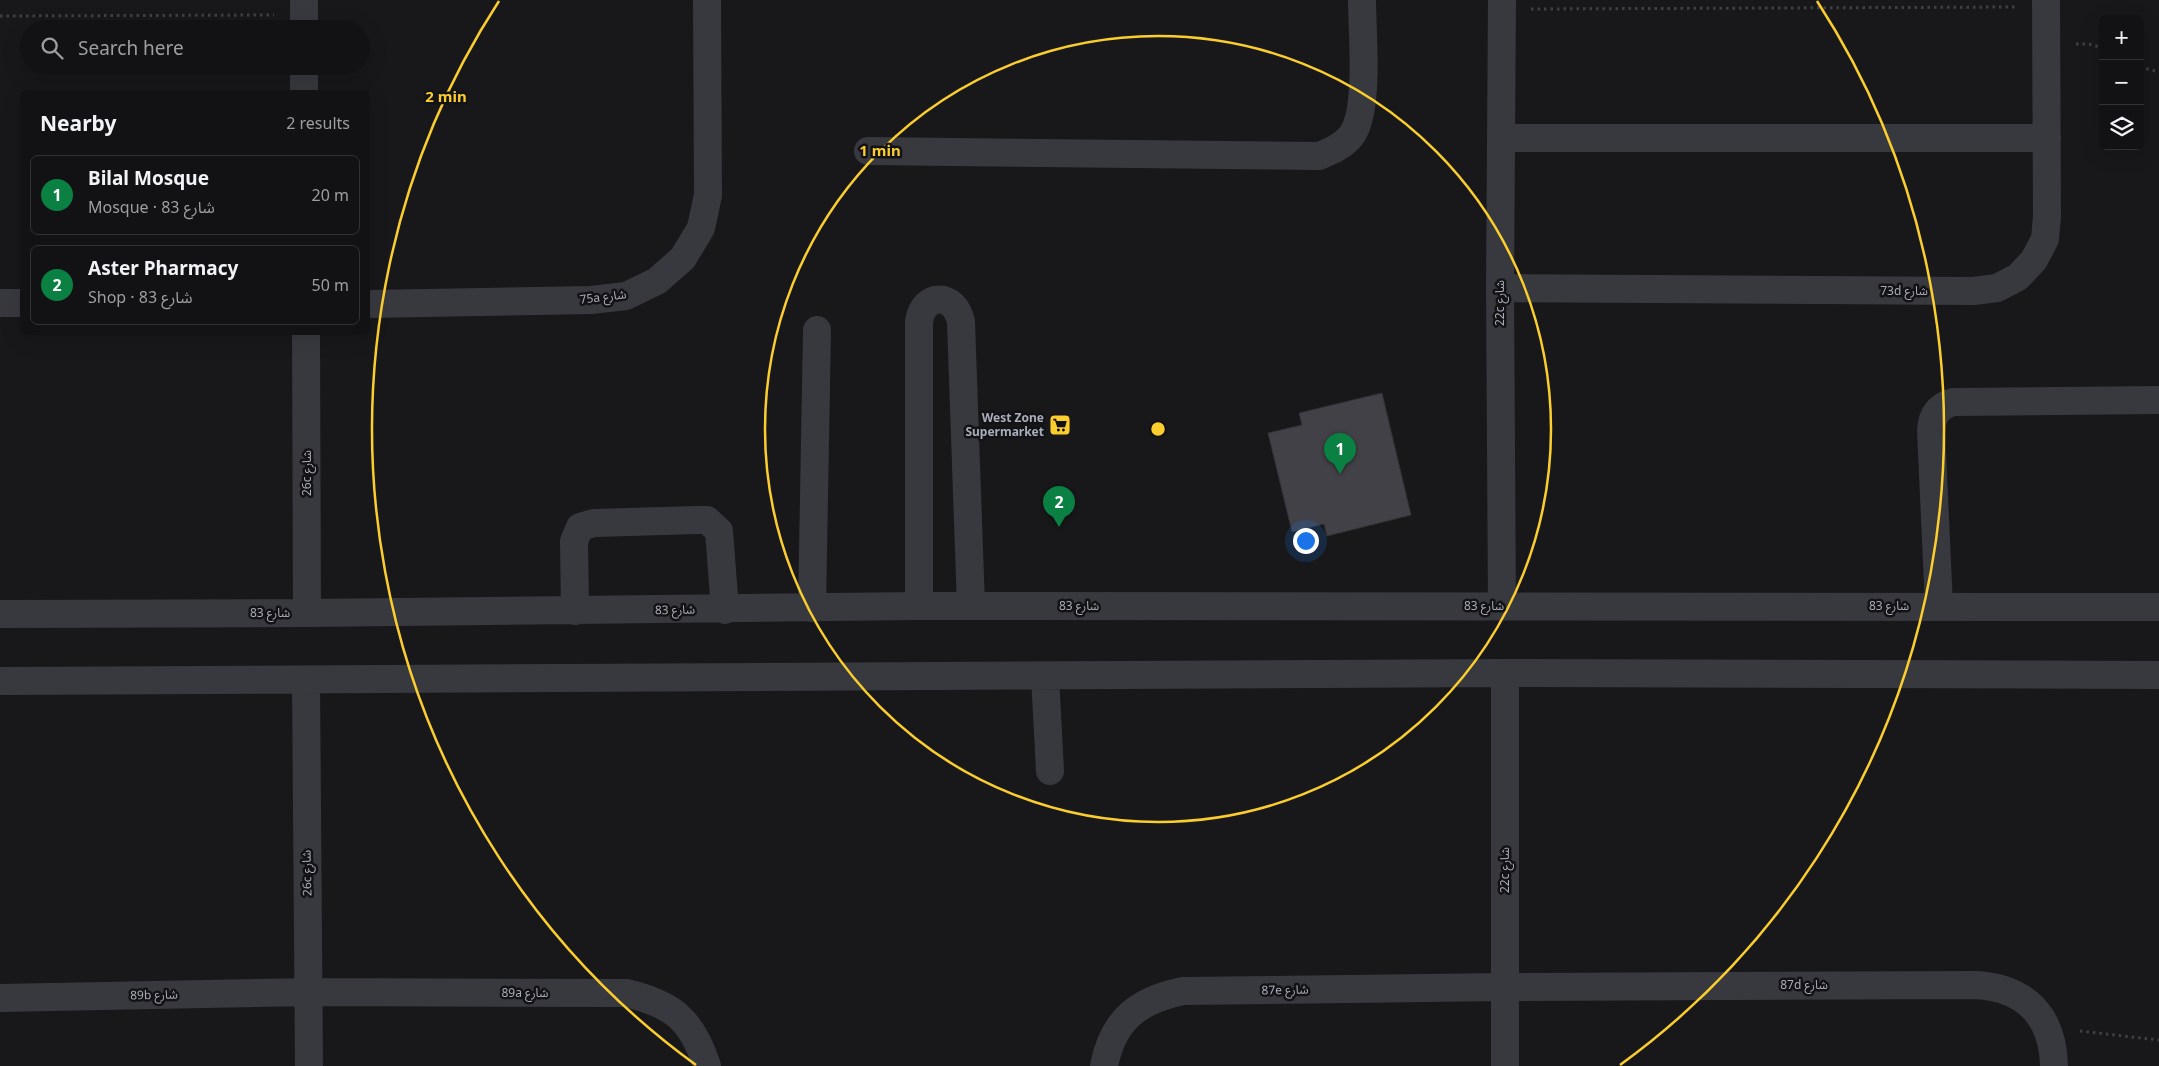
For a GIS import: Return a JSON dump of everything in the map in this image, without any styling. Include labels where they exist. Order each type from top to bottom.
[{"type":"street","name":"75a شارع","points":[[370,304],[591,300],[626,296],[657,281],[683,258],[700,228],[708,195],[707,0]]},
{"type":"street","points":[[868,151],[1319,156],[1337,149],[1351,136],[1360,118],[1362,99],[1362,0]]},
{"type":"street","name":"73d شارع","points":[[1500,288],[1973,292],[1997,288],[2018,277],[2034,260],[2044,239],[2047,216],[2046,3]]},
{"type":"street","name":"22c شارع","points":[[1502,5],[1500,288],[1502,606]]},
{"type":"street","points":[[304,75],[304,90]]},
{"type":"street","points":[[1501,138],[2047,138]]},
{"type":"street","points":[[919,606],[919,322],[920,312],[926,305],[935,300],[945,300],[953,304],[959,312],[961,322],[971,606]]},
{"type":"street","points":[[0,303],[20,303]]},
{"type":"street","points":[[812,608],[817,330]]},
{"type":"street","name":"26c شارع","points":[[306,335],[307,613]]},
{"type":"street","points":[[1940,606],[1931,430],[1932,422],[1940,408],[1953,402],[2159,400]]},
{"type":"street","points":[[575,611],[574,541],[580,527],[594,523],[698,520],[707,520],[719,531],[725,610]]},
{"type":"street","name":"شارع 83","points":[[0,614],[725,610],[919,606],[2159,607]]},
{"type":"street","points":[[0,682],[1505,673],[2159,675]]},
{"type":"street","name":"22c شارع","points":[[1505,673],[1505,1066]]},
{"type":"street","points":[[1045,676],[1050,771]]},
{"type":"street","name":"26c شارع","points":[[306,680],[309,1066]]},
{"type":"street","name":"87d شارع","points":[[1505,986],[1994,986],[2010,991],[2026,1000],[2038,1012],[2047,1027],[2052,1041],[2054,1066]]},
{"type":"street","name":"87e شارع","points":[[1104,1066],[1107,1049],[1119,1027],[1136,1009],[1158,996],[1193,991],[1505,986]]},
{"type":"street","name":"89b شارع","points":[[0,998],[309,992]]},
{"type":"street","name":"89a شارع","points":[[309,992],[626,993],[649,998],[670,1009],[688,1025],[700,1045],[706,1066]]},
{"type":"path","points":[[1502,5],[2046,3]]},
{"type":"path","points":[[0,16],[304,14]]},
{"type":"path","points":[[2144,68],[2159,72]]},
{"type":"path","points":[[2047,1027],[2159,1040]]},
{"type":"building","points":[[1382,393],[1411,515],[1327,536],[1324,524],[1292,532],[1268,433],[1302,425],[1299,413]]},
{"type":"place","name":"West Zone Supermarket","points":[[1060,425]]},
{"type":"place","name":"Bilal Mosque","points":[[1340,474]]},
{"type":"place","name":"Aster Pharmacy","points":[[1059,527]]}]
